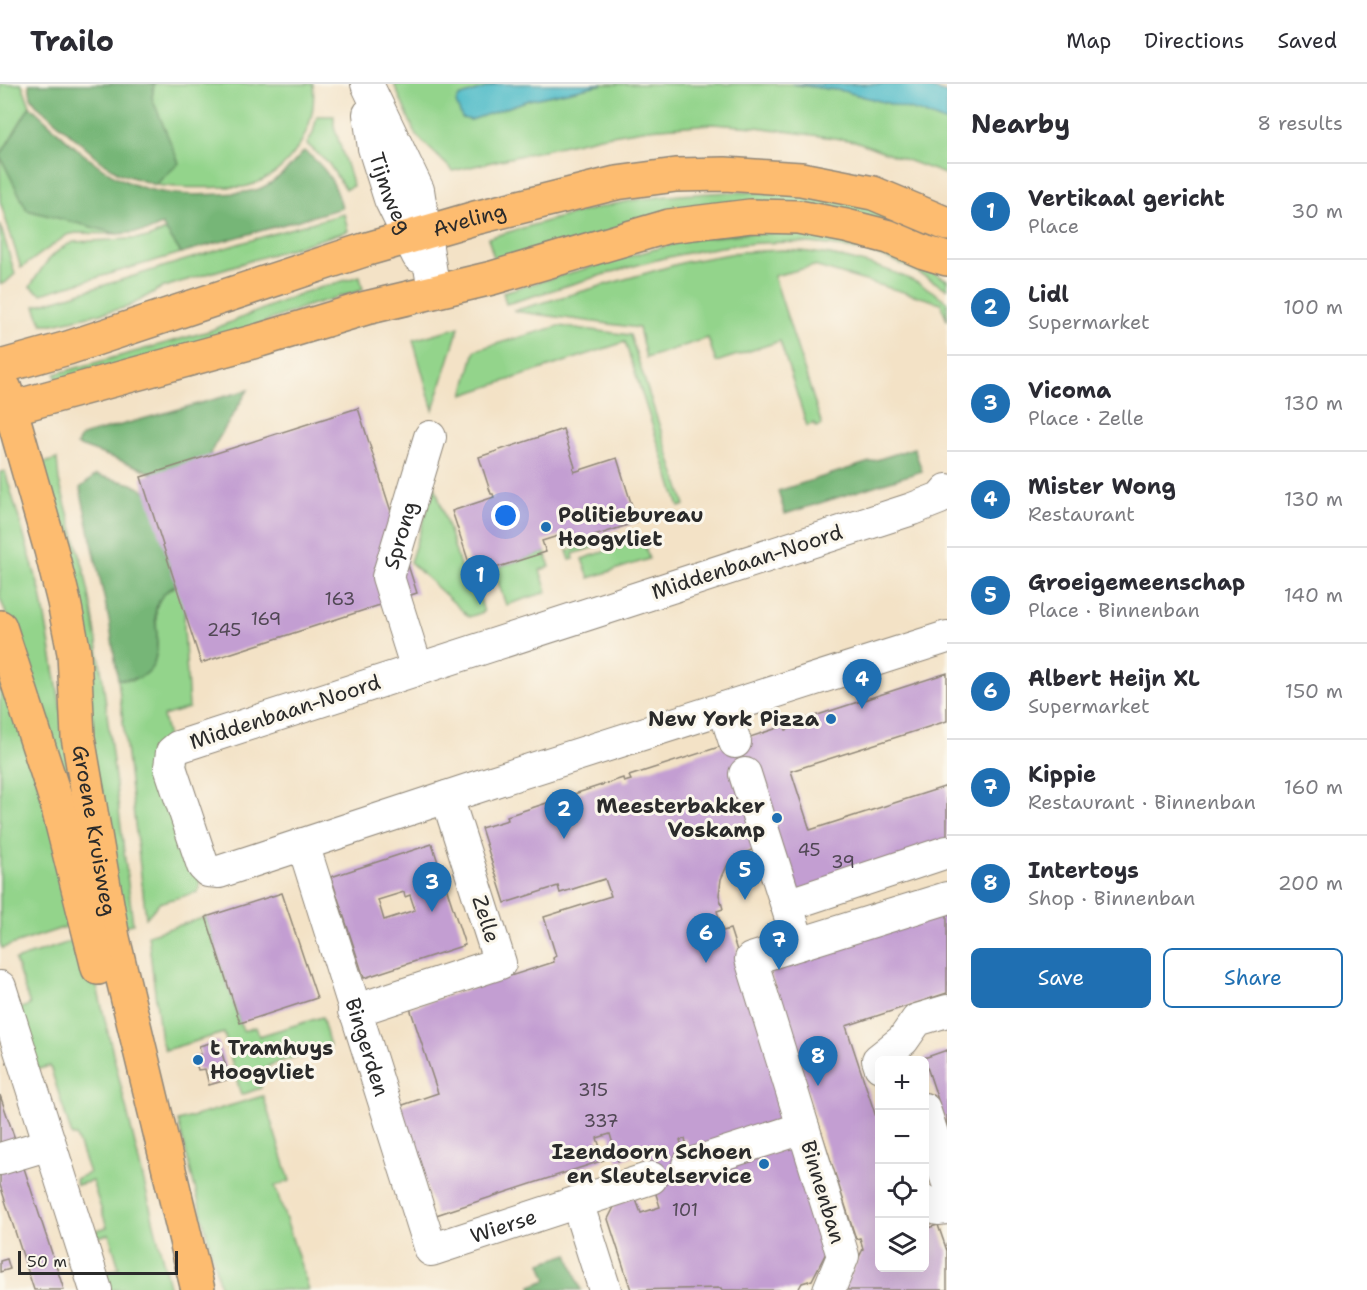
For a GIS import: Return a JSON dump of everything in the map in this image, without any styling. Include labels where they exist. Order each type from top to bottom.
[{"type":"main road","name":"Aveling","points":[[0,368],[417,235],[616,183],[676,175],[725,174],[801,179],[873,193],[947,224]]},
{"type":"main road","points":[[5,410],[260,340],[366,308],[492,278],[669,226],[750,216],[798,217],[889,237],[947,259]]},
{"type":"main road","name":"Groene Kruisweg","points":[[0,368],[5,410],[51,550],[66,613],[74,653],[78,737],[113,938],[198,1290]]},
{"type":"main road","name":"Groene Kruisweg","points":[[0,627],[56,800],[175,1290]]},
{"type":"street","name":"Tijmweg","points":[[366,84],[418,190],[417,235],[434,292]]},
{"type":"street","name":"Sprong","points":[[417,669],[388,577],[430,437]]},
{"type":"street","name":"Middenbaan-Noord","points":[[947,490],[940,498],[912,509],[178,747],[172,752],[170,767],[203,866],[208,871],[219,872],[947,637]]},
{"type":"street","points":[[724,708],[735,742]]},
{"type":"street","points":[[746,774],[799,944]]},
{"type":"street","name":"Zelle","points":[[354,1011],[500,963],[447,797]]},
{"type":"street","name":"Bingerden","points":[[303,844],[431,1250]]},
{"type":"street","points":[[787,905],[947,852]]},
{"type":"street","name":"Binnenban","points":[[829,1290],[843,1256],[751,959],[947,898]]},
{"type":"street","points":[[0,987],[96,1290]]},
{"type":"street","points":[[906,1050],[917,1020],[947,1011]]},
{"type":"street","points":[[889,1056],[925,1039],[947,1032]]},
{"type":"street","points":[[924,1110],[947,1180]]},
{"type":"street","name":"Binnenban","points":[[688,1166],[802,1128]]},
{"type":"street","points":[[0,1159],[50,1144]]},
{"type":"street","points":[[605,1290],[577,1202],[651,1178]]},
{"type":"street","name":"Wierse","points":[[431,1250],[577,1202]]},
{"type":"street","points":[[929,1204],[938,1209],[947,1208]]},
{"type":"green space","points":[[0,84],[22,84],[30,106],[0,156]]},
{"type":"green space","points":[[29,84],[154,84],[152,98],[179,163],[155,185],[119,173],[102,162],[36,104],[31,97]]},
{"type":"green space","points":[[154,84],[313,84],[311,117],[306,132],[289,160],[263,180],[239,187],[190,188],[155,185],[178,163],[152,98]]},
{"type":"green space","points":[[394,84],[497,84],[459,97],[471,120],[529,100],[603,84],[791,84],[843,91],[920,112],[947,123],[947,175],[855,141],[756,127],[712,124],[648,129],[600,137],[453,171],[416,135]]},
{"type":"green space","points":[[30,106],[95,163],[131,184],[156,191],[196,195],[254,190],[266,186],[278,177],[304,151],[329,176],[342,208],[181,253],[162,225],[148,231],[118,234],[27,210],[0,156]]},
{"type":"green space","points":[[317,116],[334,116],[334,126],[353,186],[345,189],[329,164],[307,144],[313,133]]},
{"type":"green space","points":[[0,156],[27,209],[118,234],[76,233],[67,235],[21,268],[0,201]]},
{"type":"green space","points":[[776,192],[855,203],[947,233],[947,250],[856,219],[495,261],[488,238],[579,212],[635,200],[686,194]]},
{"type":"green space","points":[[344,214],[348,231],[161,288],[128,307],[53,324],[42,324],[35,306],[266,236]]},
{"type":"green space","points":[[0,224],[15,274],[5,283],[0,284]]},
{"type":"green space","points":[[166,230],[181,253],[41,294],[30,287],[54,255],[74,242],[148,238]]},
{"type":"green space","points":[[750,233],[803,234],[852,242],[900,257],[923,268],[947,280],[947,289],[886,258],[838,246],[790,242],[742,244],[694,252],[599,276],[506,304],[503,292],[687,240]]},
{"type":"green space","points":[[784,250],[825,254],[870,264],[912,280],[947,302],[947,321],[941,303],[814,266],[774,276],[822,425],[816,427],[814,423],[807,426],[780,341],[716,362],[708,338],[646,358],[639,328],[513,311],[685,262],[741,252]]},
{"type":"green space","points":[[360,276],[363,290],[307,306],[212,342],[58,384],[55,374],[209,331],[302,293]]},
{"type":"green space","points":[[559,326],[630,335],[685,505],[679,507],[625,342],[463,395],[475,350]]},
{"type":"green space","points":[[459,327],[433,410],[413,340]]},
{"type":"green space","points":[[248,390],[214,446],[201,475],[169,482],[141,468],[77,445],[80,438],[85,435]]},
{"type":"green space","points":[[914,448],[922,471],[785,514],[778,491]]},
{"type":"green space","points":[[57,459],[59,481],[84,569],[103,681],[133,924],[120,927],[40,464]]},
{"type":"green space","points":[[5,471],[41,594],[64,726],[102,914],[18,645],[0,598],[0,472]]},
{"type":"green space","points":[[96,475],[132,484],[155,496],[179,583],[166,592],[159,601],[155,613],[156,657],[150,671],[137,678],[118,679],[109,620],[80,488]]},
{"type":"green space","points":[[435,486],[463,575],[472,573],[473,575],[545,552],[550,567],[540,570],[547,592],[506,605],[497,579],[476,586],[484,612],[469,617],[410,562]]},
{"type":"green space","points":[[618,534],[619,539],[573,554],[574,559],[570,560],[567,551]]},
{"type":"green space","points":[[643,539],[649,559],[589,578],[582,559]]},
{"type":"green space","points":[[179,583],[185,602],[184,628],[189,708],[163,716],[200,882],[198,892],[159,903],[146,918],[118,679],[133,680],[153,666],[157,651],[156,608],[161,595]]},
{"type":"green space","points":[[0,658],[81,922],[2,948],[0,943]]},
{"type":"green space","points":[[206,917],[243,1031],[256,1027],[259,1036],[322,1017],[330,1046],[270,1065],[260,1074],[261,1088],[241,1095],[224,1033],[165,1050],[161,1041],[148,935]]},
{"type":"green space","points":[[85,937],[170,1290],[110,1290],[105,1273],[119,1268],[109,1234],[94,1238],[91,1232],[107,1227],[92,1181],[77,1185],[75,1179],[89,1173],[76,1136],[72,1136],[50,1066],[35,1070],[15,1010],[30,1005],[15,960]]},
{"type":"green space","points":[[263,1096],[290,1181],[275,1186],[309,1290],[221,1290],[178,1121]]},
{"type":"green space","points":[[568,1254],[581,1290],[532,1290],[531,1286],[547,1280],[541,1263]]},
{"type":"water","points":[[497,84],[603,84],[529,100],[471,120],[462,118],[456,103],[459,97]]},
{"type":"water","points":[[791,84],[919,84],[947,93],[947,123],[920,112],[843,91]]},
{"type":"building","points":[[358,408],[417,593],[201,663],[141,477]]},
{"type":"building","points":[[563,429],[575,467],[574,472],[617,458],[637,522],[564,546],[561,535],[542,541],[546,552],[473,575],[452,511],[494,497],[479,457]]},
{"type":"building","points":[[947,673],[947,721],[791,771],[810,830],[947,786],[947,846],[795,894],[756,848],[734,858],[728,864],[721,879],[719,895],[723,909],[717,911],[723,931],[730,929],[790,1116],[690,1156],[685,1139],[680,1140],[692,1179],[791,1146],[802,1151],[831,1243],[812,1280],[802,1283],[798,1290],[722,1290],[721,1288],[631,1290],[608,1219],[616,1203],[635,1197],[641,1213],[660,1207],[643,1152],[618,1161],[610,1134],[597,1138],[604,1160],[436,1215],[400,1106],[438,1093],[410,1008],[554,962],[553,958],[556,956],[544,917],[611,896],[605,879],[560,893],[558,886],[505,903],[481,828],[508,820],[507,816],[623,778],[624,782],[631,780],[629,776],[784,726],[786,730],[792,728],[790,724]]},
{"type":"building","points":[[432,844],[465,945],[364,978],[331,877]],"holes":[[[404,892],[405,897],[410,895],[415,910],[384,920],[378,900]]]},
{"type":"building","points":[[282,893],[317,998],[240,1023],[206,917]]},
{"type":"building","points":[[947,913],[947,993],[846,1026],[875,1114],[875,1272],[929,1272],[929,1228],[938,1225],[947,1251],[947,1290],[843,1290],[863,1249],[860,1238],[856,1239],[768,966]]},
{"type":"building","points":[[218,1041],[230,1079],[209,1085],[205,1069],[198,1070],[194,1056],[201,1054],[199,1046]]},
{"type":"building","points":[[947,1050],[947,1127],[929,1073],[929,1056]]},
{"type":"building","points":[[0,1095],[16,1142],[0,1147]]},
{"type":"building","points":[[22,1162],[64,1290],[34,1290],[0,1185],[0,1169]]},
{"type":"building","points":[[7,1259],[10,1269],[0,1272],[0,1261]]},
{"type":"place","name":"Politiebureau Hoogvliet","points":[[546,527]]},
{"type":"place","name":"Vertikaal gericht","points":[[480,605]]},
{"type":"place","name":"Mister Wong","points":[[862,709]]},
{"type":"place","name":"New York Pizza","points":[[831,719]]},
{"type":"place","name":"Meesterbakker Voskamp","points":[[777,818]]},
{"type":"place","name":"Lidl","points":[[564,839]]},
{"type":"place","name":"Groeigemeenschap","points":[[745,900]]},
{"type":"place","name":"Vicoma","points":[[432,912]]},
{"type":"place","name":"Albert Heijn XL","points":[[706,963]]},
{"type":"place","name":"Kippie","points":[[779,970]]},
{"type":"place","name":"t Tramhuys Hoogvliet","points":[[198,1060]]},
{"type":"place","name":"Intertoys","points":[[818,1086]]},
{"type":"place","name":"Izendoorn Schoen en Sleutelservice","points":[[764,1164]]}]
